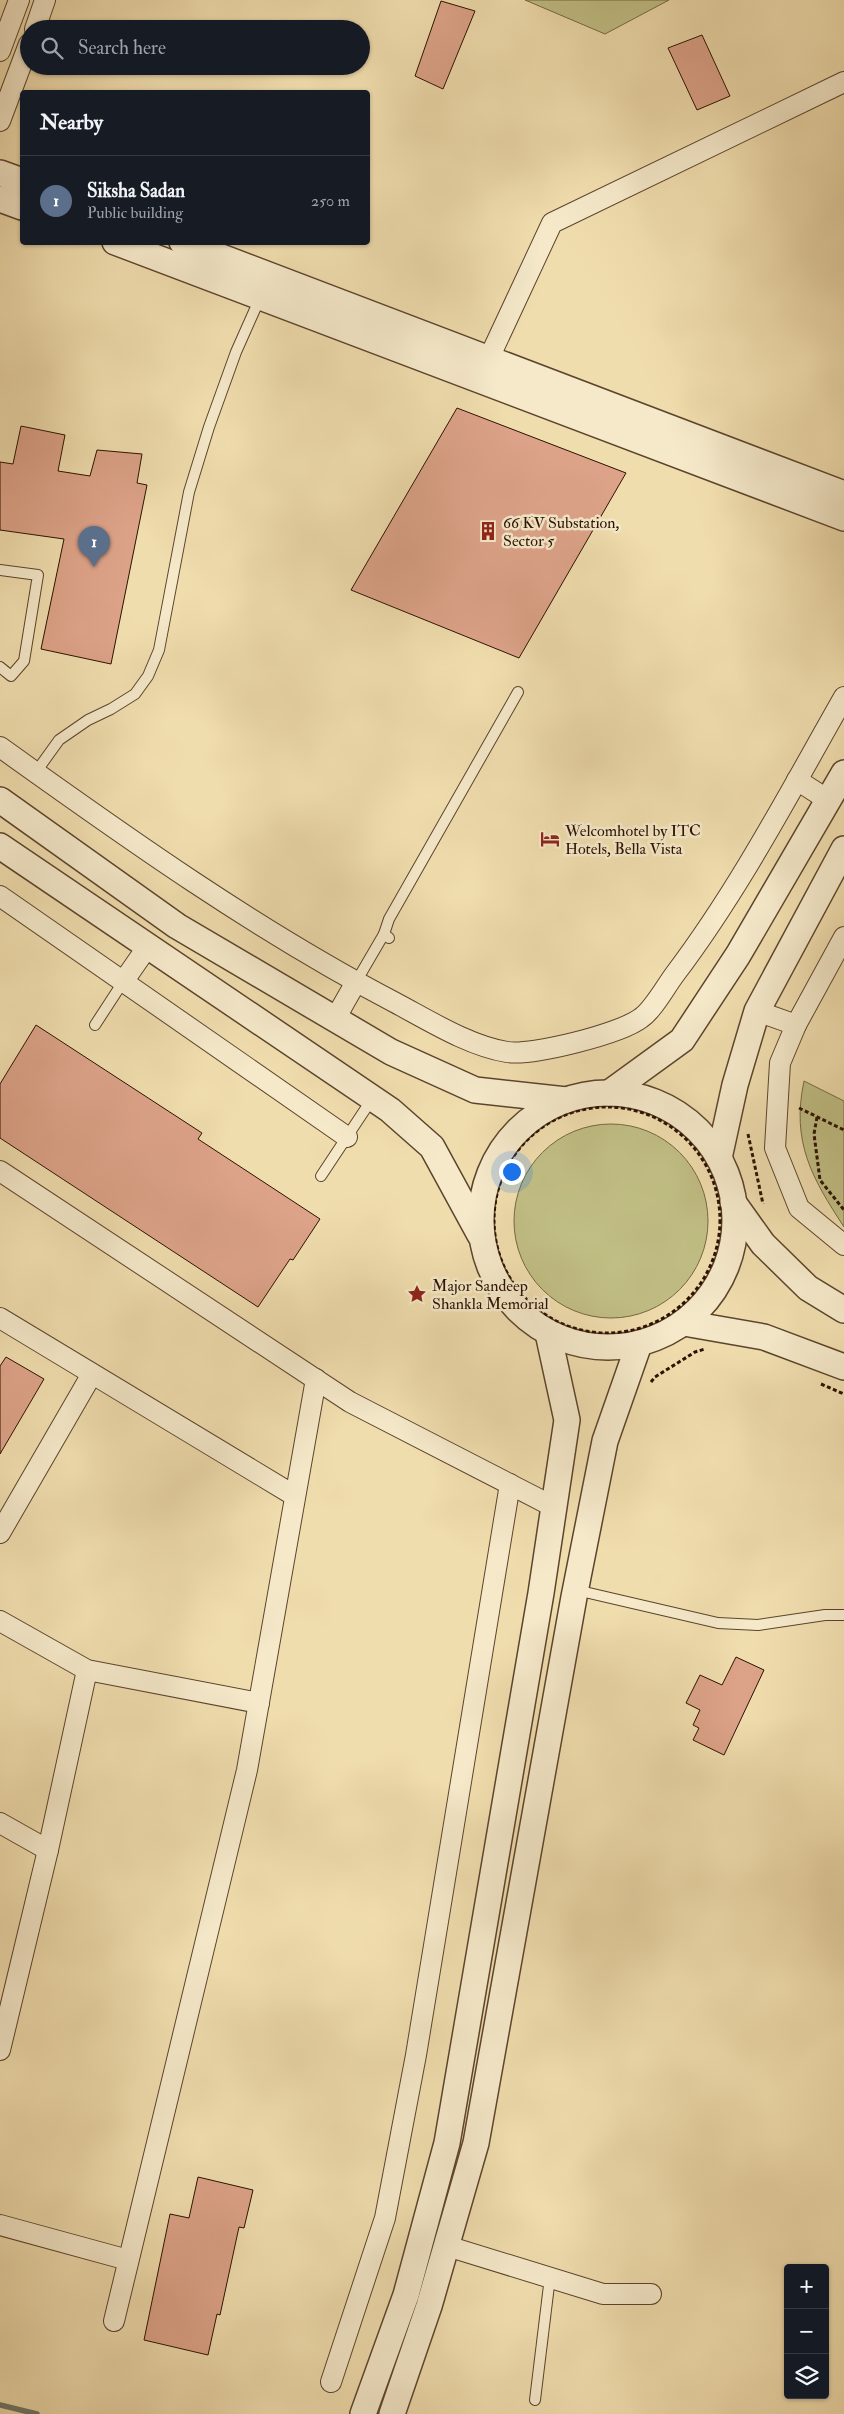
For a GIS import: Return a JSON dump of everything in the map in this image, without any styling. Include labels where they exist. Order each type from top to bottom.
[{"type":"street","points":[[0,51],[19,0]]},
{"type":"street","points":[[38,20],[45,0]]},
{"type":"street","points":[[0,121],[20,68]]},
{"type":"street","points":[[484,370],[552,223],[844,82]]},
{"type":"street","points":[[0,173],[20,180]]},
{"type":"street","points":[[0,199],[20,206]]},
{"type":"street","points":[[123,245],[260,298],[484,370],[844,494]]},
{"type":"street","points":[[189,245],[484,370],[844,518]]},
{"type":"street","points":[[0,747],[116,829],[292,946],[356,982],[466,1039],[508,1052],[542,1048],[610,1034],[642,1018],[722,907],[844,697]]},
{"type":"street","points":[[609,1093],[682,1040],[738,955],[844,773]]},
{"type":"street","points":[[796,780],[828,800]]},
{"type":"street","points":[[0,800],[178,926],[391,1052],[475,1090],[566,1100]]},
{"type":"street","points":[[0,846],[390,1110],[432,1148],[484,1242]]},
{"type":"street","points":[[719,1158],[735,1085],[757,1011],[844,849]]},
{"type":"street","points":[[0,896],[346,1137]]},
{"type":"street","points":[[844,937],[796,1025],[780,1063],[775,1148],[799,1208],[844,1245]]},
{"type":"street","points":[[123,982],[148,946]]},
{"type":"street","points":[[335,1019],[356,982]]},
{"type":"street","points":[[757,1011],[796,1025]]},
{"type":"street","points":[[609,1093],[636,1096],[664,1106],[692,1124],[719,1158],[733,1202],[734,1228],[731,1250],[725,1269],[716,1287],[684,1323],[639,1344],[594,1348],[572,1343],[548,1334],[521,1314],[496,1282],[484,1254],[480,1211],[492,1166],[521,1127],[566,1100],[588,1094],[609,1093]]},
{"type":"street","points":[[2,1176],[350,1402],[554,1507]]},
{"type":"street","points":[[733,1202],[763,1244],[808,1288],[844,1310]]},
{"type":"street","points":[[0,1318],[295,1496]]},
{"type":"street","points":[[684,1323],[764,1337],[844,1367]]},
{"type":"street","points":[[363,2414],[406,2295],[447,2143],[567,1420],[548,1334]]},
{"type":"street","points":[[392,2414],[429,2306],[476,2143],[576,1590],[605,1441],[639,1344]]},
{"type":"street","points":[[0,1533],[92,1374]]},
{"type":"street","points":[[114,2321],[247,1770],[316,1380]]},
{"type":"street","points":[[331,2382],[385,2218],[416,2055],[510,1484]]},
{"type":"street","points":[[0,1621],[87,1670],[259,1703]]},
{"type":"street","points":[[1,2038],[48,1850],[87,1670]]},
{"type":"street","points":[[0,1823],[48,1850]]},
{"type":"street","points":[[0,2226],[128,2260]]},
{"type":"street","points":[[446,2246],[604,2294],[651,2294]]},
{"type":"lane","points":[[36,772],[59,740],[88,720],[112,709],[135,694],[148,676],[159,650],[189,492],[208,427],[236,352],[260,298]]},
{"type":"lane","points":[[0,570],[38,575],[24,661],[11,676],[0,667]]},
{"type":"lane","points":[[356,982],[387,936],[389,919],[518,692]]},
{"type":"lane","points":[[95,1024],[123,982]]},
{"type":"lane","points":[[321,1176],[372,1098]]},
{"type":"lane","points":[[576,1590],[718,1624],[758,1625],[825,1615],[844,1616]]},
{"type":"lane","points":[[535,2400],[550,2277]]},
{"type":"path","points":[[599,1107],[627,1108],[654,1116],[678,1132],[698,1152],[712,1177],[720,1204],[720,1232],[714,1260],[700,1286],[675,1312],[643,1329],[608,1335],[572,1329],[539,1312],[514,1286],[498,1253],[494,1217],[501,1181],[518,1150],[545,1125],[571,1112],[599,1107]]},
{"type":"path","points":[[799,1108],[844,1130]]},
{"type":"path","points":[[818,1117],[814,1134],[820,1180],[844,1210]]},
{"type":"path","points":[[646,1387],[656,1377],[695,1352],[710,1348]]},
{"type":"path","points":[[819,1383],[844,1394]]},
{"type":"shaded area","points":[[525,0],[669,0],[605,34]]},
{"type":"shaded area","points":[[804,1081],[844,1101],[844,1227],[822,1192],[807,1158],[800,1123]]},
{"type":"shaded area","points":[[601,1124],[621,1124],[657,1135],[680,1152],[692,1167],[701,1184],[708,1211],[708,1231],[701,1258],[692,1275],[680,1290],[665,1302],[648,1311],[621,1318],[601,1318],[565,1307],[549,1296],[536,1283],[525,1267],[518,1249],[514,1231],[514,1211],[525,1175],[536,1159],[549,1146],[565,1135],[583,1128]]},
{"type":"building","points":[[441,1],[475,11],[443,89],[415,76]]},
{"type":"building","points":[[702,35],[730,96],[697,110],[668,48]]},
{"type":"building","name":"66 KV Substation, Sector 5","points":[[457,408],[626,473],[519,658],[351,590]]},
{"type":"building","points":[[21,426],[65,435],[58,471],[90,476],[97,450],[142,454],[137,483],[147,485],[111,664],[41,649],[64,539],[0,530],[0,462],[13,464]]},
{"type":"building","points":[[36,1025],[202,1133],[198,1139],[320,1219],[293,1260],[290,1259],[258,1307],[0,1138],[0,1084]]},
{"type":"building","points":[[6,1357],[44,1379],[0,1454],[0,1366]]},
{"type":"building","points":[[736,1657],[764,1670],[724,1755],[693,1740],[699,1728],[693,1725],[700,1710],[686,1703],[700,1675],[722,1685]]},
{"type":"building","points":[[198,2177],[253,2190],[244,2228],[239,2227],[220,2315],[217,2314],[208,2355],[144,2340],[170,2214],[189,2218]]},
{"type":"waterway","points":[[0,2405],[37,2414]]},
{"type":"place","name":"66 KV Substation, Sector 5","points":[[488,531]]},
{"type":"place","name":"Siksha Sadan","points":[[94,567]]},
{"type":"place","name":"Welcomhotel by ITC Hotels, Bella Vista","points":[[550,839]]},
{"type":"place","name":"Major Sandeep Shankla Memorial","points":[[417,1294]]}]
